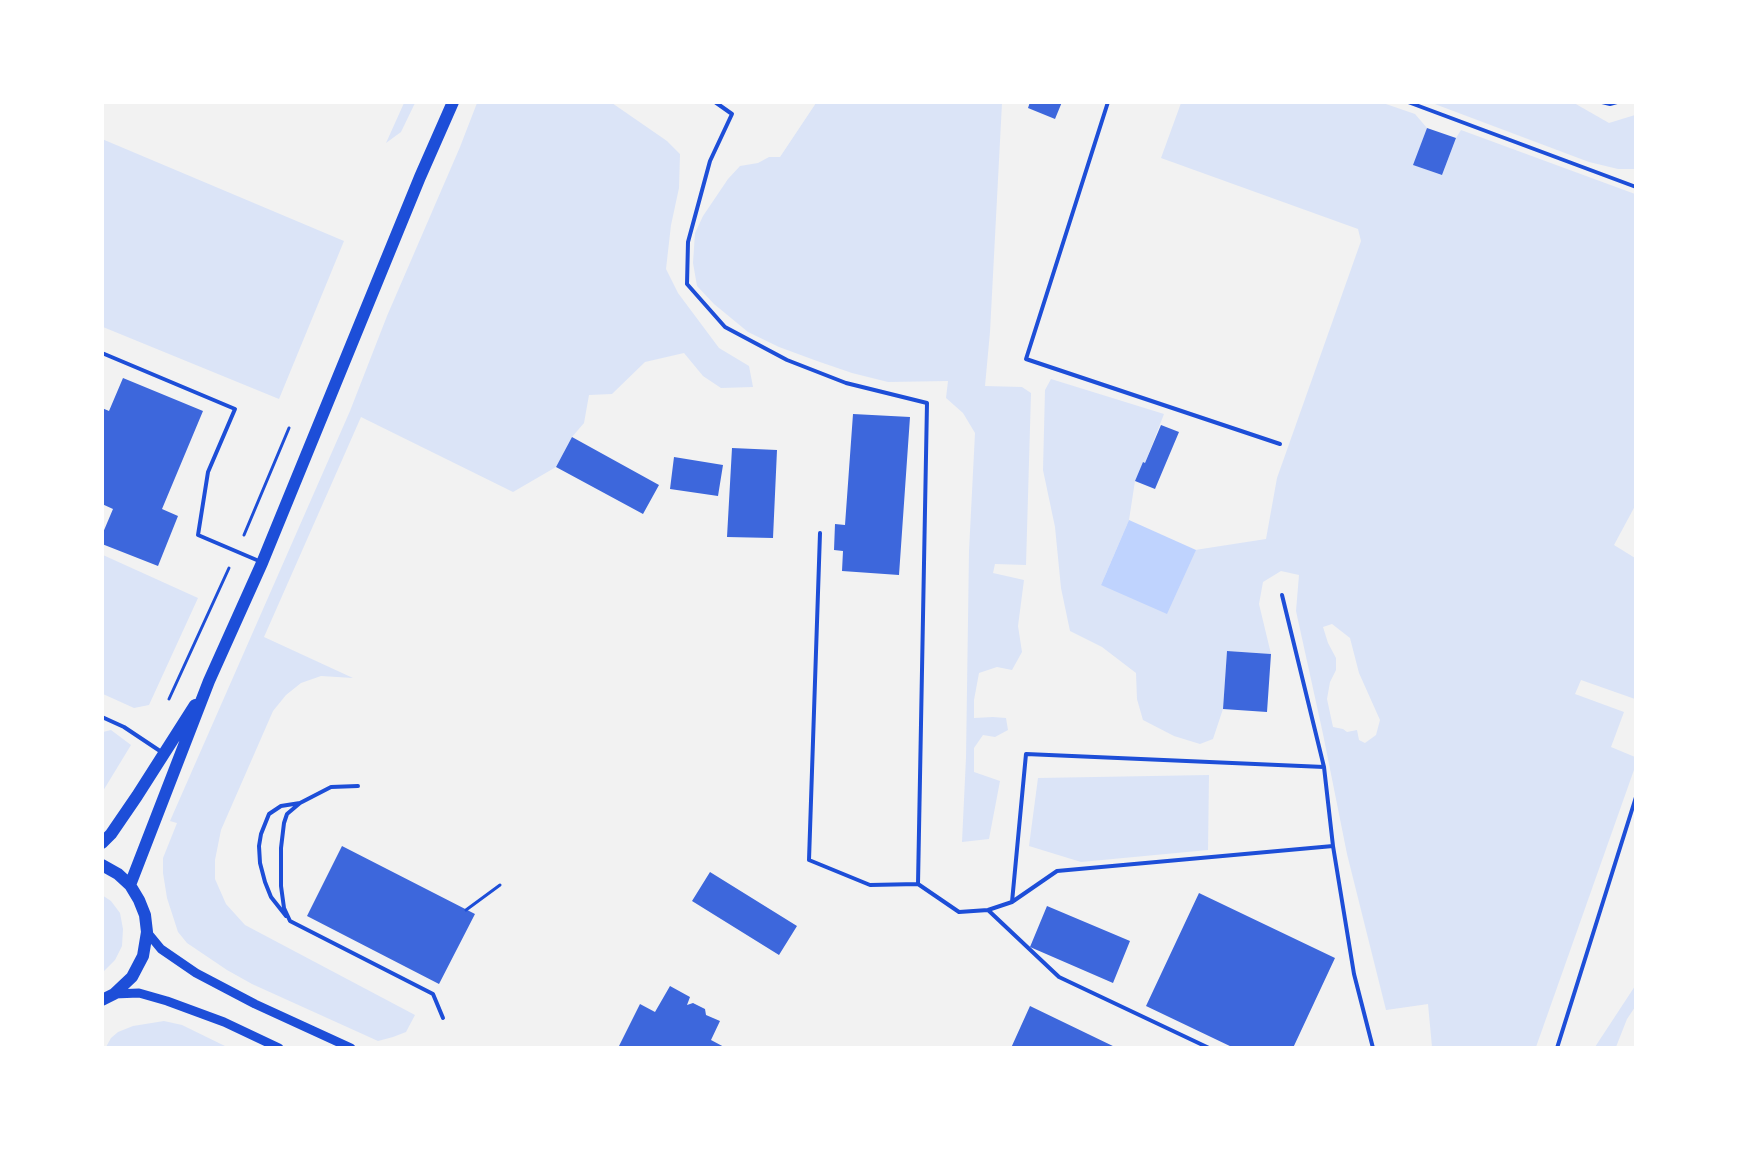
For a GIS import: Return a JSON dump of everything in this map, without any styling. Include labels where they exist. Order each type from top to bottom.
[{"type":"main road","points":[[130,886],[211,677],[262,563],[420,177],[453,102]]},
{"type":"main road","points":[[102,843],[111,834],[164,754],[211,677]]},
{"type":"main road","points":[[102,865],[118,874],[130,886],[139,900],[145,915],[147,932],[143,956],[132,977],[114,994],[102,1000]]},
{"type":"street","points":[[147,932],[162,949],[196,973],[255,1004],[351,1048]]},
{"type":"street","points":[[114,994],[138,993],[167,1001],[224,1022],[278,1048]]},
{"type":"lane","points":[[716,102],[732,114],[710,161],[688,242],[687,284],[726,327],[787,360],[846,383],[927,402],[918,884]]},
{"type":"lane","points":[[1108,102],[1026,359],[1280,444]]},
{"type":"lane","points":[[1408,102],[1636,187]]},
{"type":"lane","points":[[1602,102],[1610,104],[1617,102]]},
{"type":"lane","points":[[102,353],[235,409],[208,472],[198,535],[262,563]]},
{"type":"lane","points":[[820,534],[809,860],[870,886],[918,884],[958,912],[988,910],[1012,902],[1057,871],[1333,846]]},
{"type":"lane","points":[[1282,595],[1324,767],[1333,846],[1354,974],[1373,1048]]},
{"type":"lane","points":[[102,717],[124,727],[164,754]]},
{"type":"lane","points":[[1012,902],[1026,754],[1324,767]]},
{"type":"lane","points":[[290,921],[284,908],[281,848],[287,814],[300,803],[331,787],[358,786]]},
{"type":"lane","points":[[1557,1048],[1636,796]]},
{"type":"lane","points":[[300,803],[281,806],[269,814],[260,834],[259,846],[262,873],[271,897],[290,921],[433,994],[443,1018]]},
{"type":"lane","points":[[988,910],[1059,977],[1209,1048]]},
{"type":"path","points":[[168,700],[236,552],[291,424]]},
{"type":"path","points":[[466,910],[500,885]]},
{"type":"shaded area","points":[[404,103],[415,103],[401,132],[386,143]]},
{"type":"shaded area","points":[[477,103],[612,103],[667,141],[680,154],[679,188],[671,225],[666,269],[678,293],[719,348],[749,366],[753,387],[721,388],[703,376],[684,353],[645,362],[612,394],[589,395],[584,423],[572,437],[556,467],[513,492],[361,417],[264,637],[353,678],[321,676],[301,683],[286,695],[273,711],[221,830],[215,860],[215,879],[226,904],[245,925],[415,1015],[406,1032],[378,1041],[252,984],[187,943],[178,932],[167,898],[163,858],[177,823],[170,821],[350,411],[387,316]]},
{"type":"shaded area","points":[[816,103],[1002,103],[990,332],[985,386],[1022,387],[1031,393],[1026,565],[995,564],[993,573],[1024,580],[1018,626],[1022,652],[1012,670],[997,667],[979,673],[974,700],[974,718],[1006,718],[1008,730],[995,737],[983,735],[974,748],[974,772],[1000,781],[989,839],[962,842],[966,758],[969,551],[975,433],[963,413],[946,398],[948,381],[888,382],[852,373],[779,347],[748,332],[714,304],[697,286],[693,263],[695,233],[703,216],[728,179],[740,166],[758,163],[769,157],[780,157]]},
{"type":"shaded area","points":[[1181,103],[1383,103],[1415,114],[1427,128],[1414,165],[1442,175],[1461,130],[1635,194],[1635,506],[1614,545],[1635,558],[1635,699],[1581,680],[1575,694],[1624,712],[1611,747],[1635,757],[1635,767],[1536,1047],[1432,1047],[1428,1004],[1386,1010],[1347,854],[1296,611],[1299,575],[1281,571],[1263,582],[1259,604],[1271,654],[1227,651],[1223,709],[1213,739],[1200,744],[1174,736],[1143,720],[1137,699],[1136,673],[1102,647],[1070,631],[1061,588],[1055,527],[1043,470],[1045,390],[1051,379],[1164,414],[1145,463],[1143,463],[1135,481],[1129,520],[1101,585],[1195,550],[1266,539],[1277,478],[1361,241],[1358,229],[1161,158]],"holes":[[[1332,624],[1350,638],[1359,673],[1380,720],[1376,735],[1365,743],[1359,740],[1357,730],[1347,732],[1333,727],[1327,699],[1330,682],[1336,670],[1336,658],[1328,643],[1323,627]]]},
{"type":"shaded area","points":[[1432,103],[1574,103],[1609,123],[1635,115],[1635,169],[1618,169],[1589,162]]},
{"type":"shaded area","points":[[102,139],[344,241],[279,399],[103,327]]},
{"type":"shaded area","points":[[103,555],[198,598],[149,705],[134,708],[103,694]]},
{"type":"shaded area","points":[[111,730],[131,745],[103,791],[103,732]]},
{"type":"shaded area","points":[[1209,775],[1208,850],[1081,862],[1029,846],[1038,778]]},
{"type":"shaded area","points":[[102,895],[111,901],[120,913],[123,929],[122,946],[115,960],[103,972]]},
{"type":"shaded area","points":[[1635,986],[1635,1007],[1627,1019],[1616,1047],[1595,1047]]},
{"type":"shaded area","points":[[164,1021],[182,1025],[227,1047],[106,1047],[111,1038],[118,1032],[133,1026]]},
{"type":"water","points":[[1129,520],[1196,550],[1167,614],[1101,585]]},
{"type":"building","points":[[1030,102],[1062,102],[1055,119],[1028,108]]},
{"type":"building","points":[[1427,128],[1456,138],[1442,175],[1413,165]]},
{"type":"building","points":[[123,378],[203,411],[162,509],[178,516],[158,566],[102,544],[102,535],[113,509],[102,504],[102,408],[109,411]]},
{"type":"building","points":[[853,414],[910,417],[899,575],[842,571],[843,551],[834,550],[835,524],[845,525]]},
{"type":"building","points":[[1161,425],[1179,432],[1155,489],[1135,481]]},
{"type":"building","points":[[572,437],[659,485],[643,514],[556,467]]},
{"type":"building","points":[[732,448],[777,450],[773,538],[727,537]]},
{"type":"building","points":[[674,457],[723,465],[718,496],[670,489]]},
{"type":"building","points":[[1227,651],[1271,654],[1267,712],[1223,709]]},
{"type":"building","points":[[342,846],[475,914],[439,984],[307,916]]},
{"type":"building","points":[[710,872],[797,926],[779,955],[692,901]]},
{"type":"building","points":[[1199,893],[1335,958],[1293,1048],[1234,1048],[1146,1006]]},
{"type":"building","points":[[1047,906],[1130,941],[1113,983],[1030,947]]},
{"type":"building","points":[[670,986],[690,997],[687,1005],[693,1003],[705,1009],[706,1015],[720,1021],[711,1040],[726,1048],[618,1048],[640,1004],[655,1012]]},
{"type":"building","points":[[1030,1006],[1117,1048],[1011,1048]]}]
